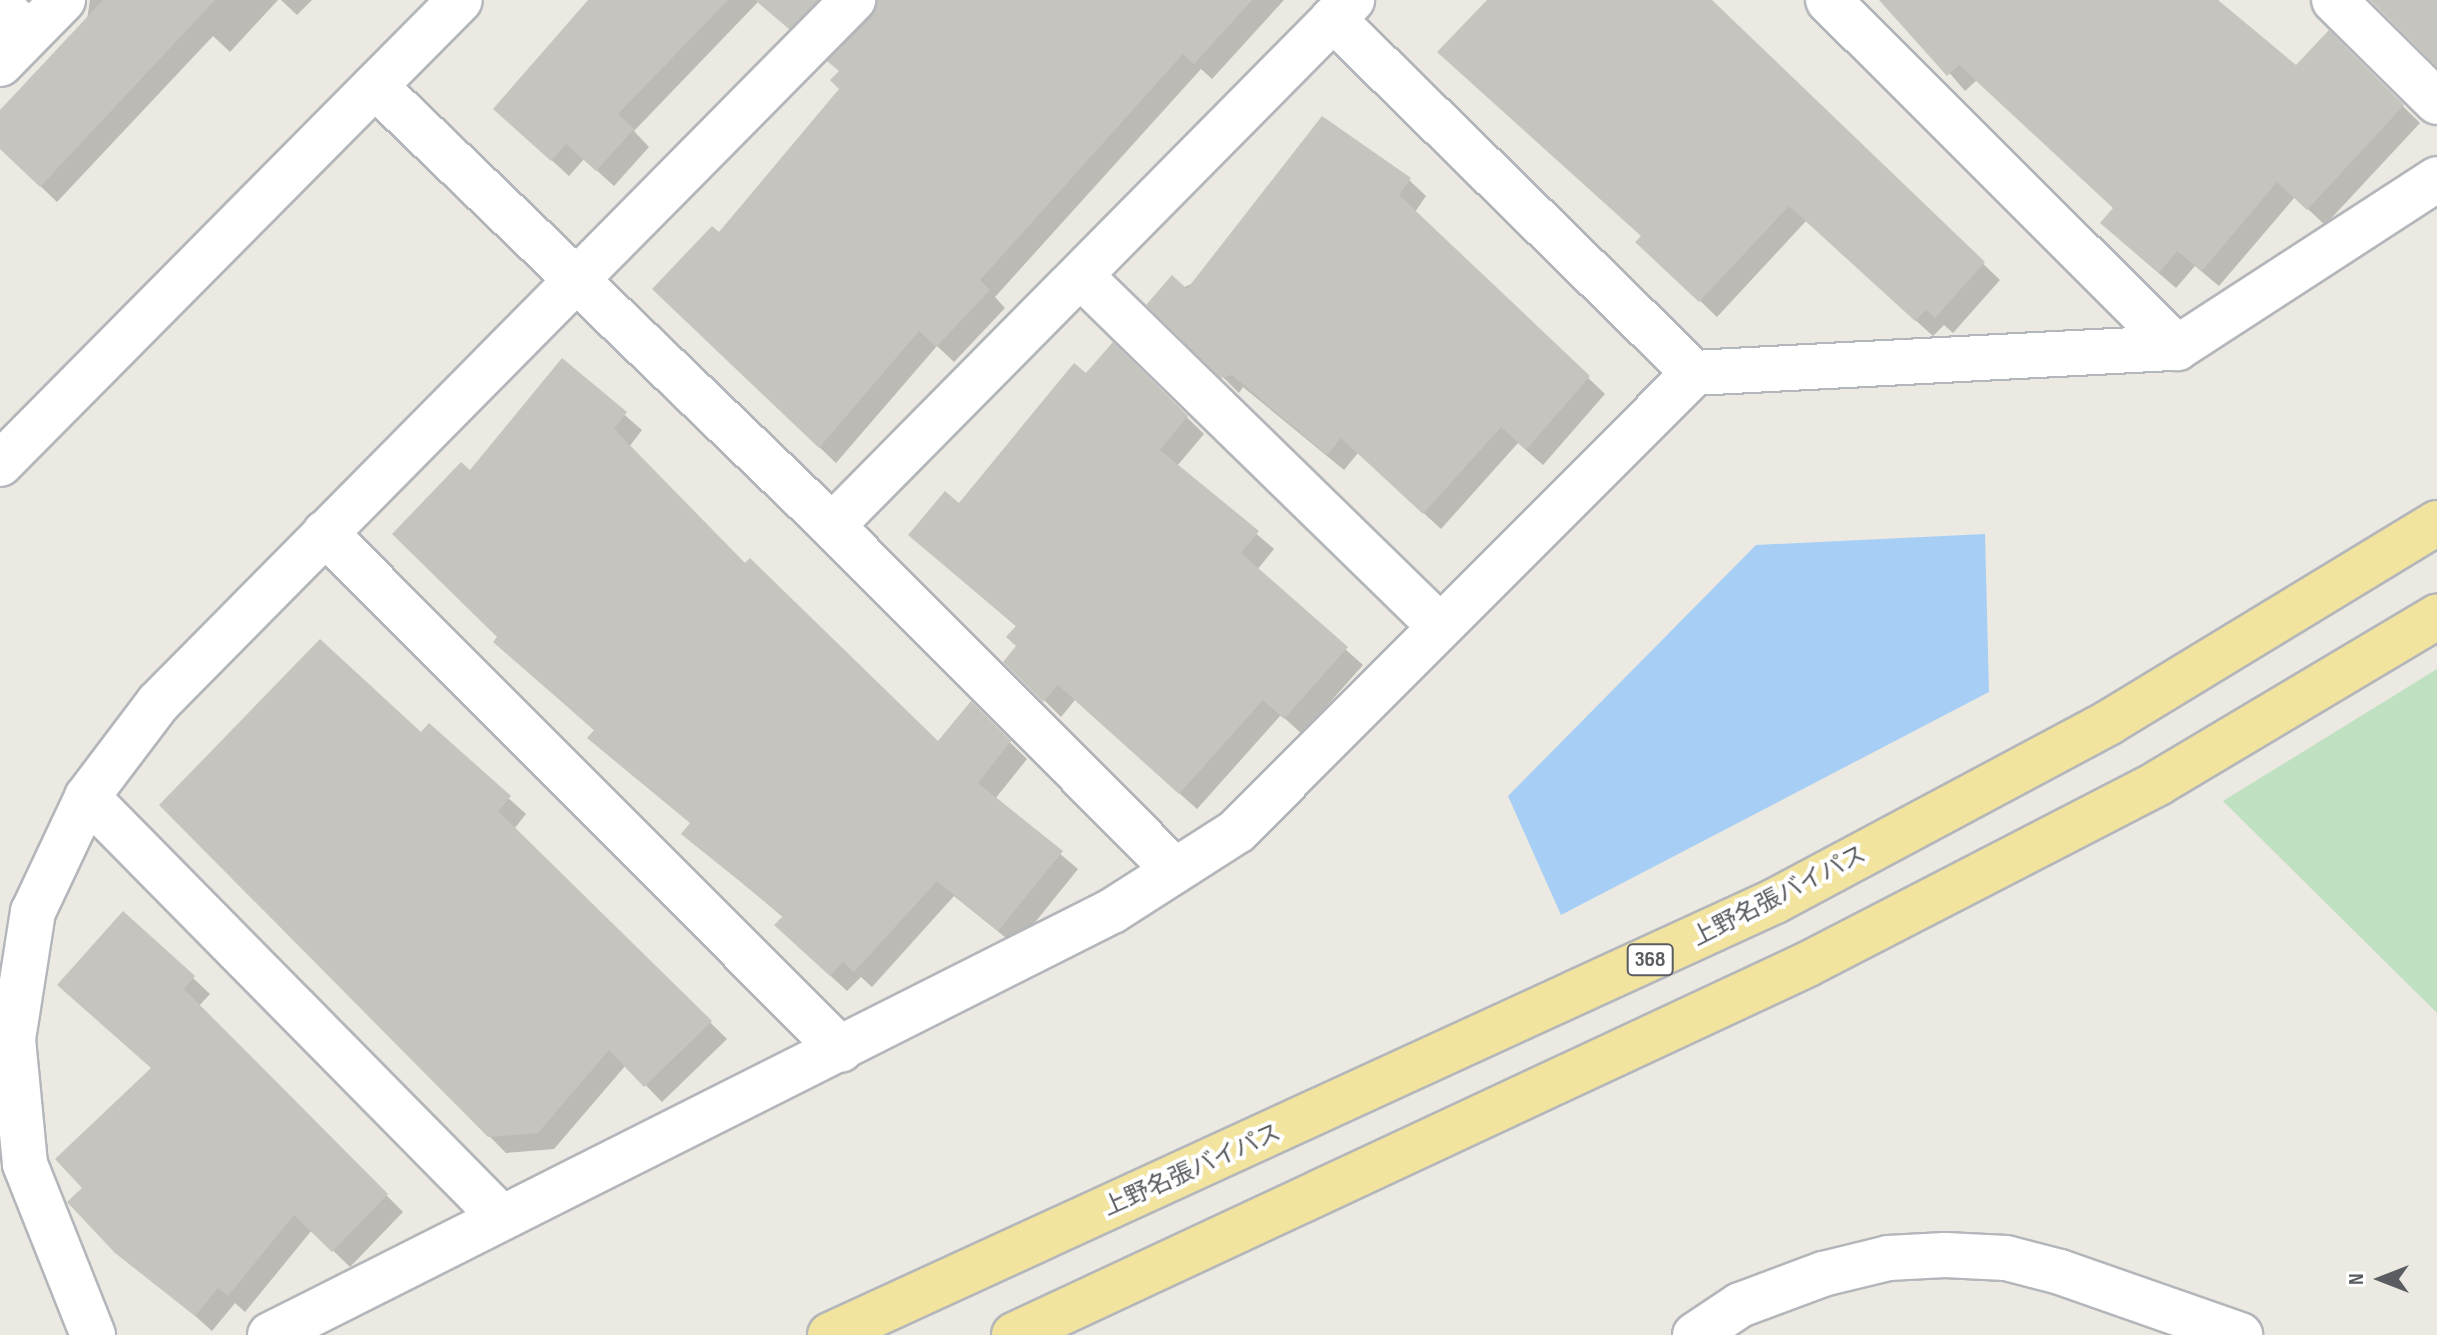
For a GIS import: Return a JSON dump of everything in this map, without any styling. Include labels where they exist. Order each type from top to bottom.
[{"type":"highway","name":"上野名張バイパス","points":[[830,1335],[1775,901],[2108,723],[2437,523]]},
{"type":"highway","points":[[1014,1335],[1808,964],[2158,783],[2437,617]]},
{"type":"street","points":[[10,35],[63,0]]},
{"type":"street","points":[[0,464],[460,0]]},
{"type":"street","points":[[93,1335],[25,1164],[13,1039],[33,912],[87,797],[158,703],[853,0]]},
{"type":"street","points":[[1828,0],[2177,348]]},
{"type":"street","points":[[2334,0],[2437,102]]},
{"type":"street","points":[[832,526],[1083,278],[1342,10],[1694,373]]},
{"type":"street","points":[[375,86],[832,526],[1175,870]]},
{"type":"street","points":[[270,1335],[1112,911],[1237,831],[1437,624],[1694,373],[2177,348],[2437,179]]},
{"type":"street","points":[[1083,278],[1437,624]]},
{"type":"street","points":[[325,533],[841,1050]]},
{"type":"street","points":[[87,797],[501,1217]]},
{"type":"street","points":[[1695,1335],[1740,1305],[1823,1274],[1888,1258],[1945,1255],[2006,1258],[2060,1272],[2240,1335]]},
{"type":"green space","points":[[2437,669],[2437,1013],[2223,801]]},
{"type":"water","points":[[1985,534],[1989,692],[1561,915],[1508,796],[1756,545]]},
{"type":"building","points":[[103,0],[215,0],[40,187],[0,149],[0,110]]},
{"type":"building","points":[[588,0],[728,0],[618,114],[634,129],[596,171],[566,144],[551,161],[493,109]]},
{"type":"building","points":[[755,0],[818,0],[789,29]]},
{"type":"building","points":[[877,0],[1252,0],[1194,64],[1183,54],[980,280],[990,290],[936,347],[919,331],[819,448],[652,289],[712,226],[719,232],[839,89],[830,80],[839,71],[827,61],[871,18]]},
{"type":"building","points":[[1487,0],[1712,0],[1985,262],[1935,318],[1926,310],[1915,321],[1789,206],[1699,302],[1635,242],[1641,236],[1437,52]]},
{"type":"building","points":[[1879,0],[2218,0],[2296,65],[2329,30],[2404,105],[2307,210],[2277,182],[2202,271],[2177,251],[2159,273],[2100,223],[2113,208],[1959,65],[1947,76]]},
{"type":"building","points":[[2370,0],[2437,0],[2437,67]]},
{"type":"building","points":[[1322,116],[1411,178],[1399,195],[1590,376],[1526,450],[1501,427],[1423,514],[1341,438],[1327,455],[1232,375],[1221,378],[1146,305],[1172,275],[1187,289]]},
{"type":"building","points":[[1113,342],[1188,416],[1160,450],[1259,531],[1241,553],[1348,647],[1284,719],[1263,700],[1179,794],[1058,685],[1043,702],[1003,662],[1016,646],[1006,637],[1016,626],[908,535],[945,491],[959,503],[1074,363],[1086,373]]},
{"type":"building","points":[[562,358],[627,412],[614,429],[745,563],[750,558],[938,741],[971,701],[1011,741],[978,783],[1063,851],[998,931],[937,881],[854,972],[843,962],[830,976],[774,925],[783,916],[681,834],[690,823],[587,738],[594,730],[493,642],[497,637],[392,534],[461,462],[470,470]]},
{"type":"building","points":[[320,639],[421,732],[429,723],[511,796],[498,811],[712,1021],[644,1087],[609,1050],[538,1133],[488,1137],[159,805]]},
{"type":"building","points":[[123,911],[195,976],[184,989],[388,1194],[332,1252],[294,1215],[228,1296],[218,1288],[195,1316],[115,1253],[67,1202],[82,1188],[55,1159],[151,1068],[57,985]]}]
